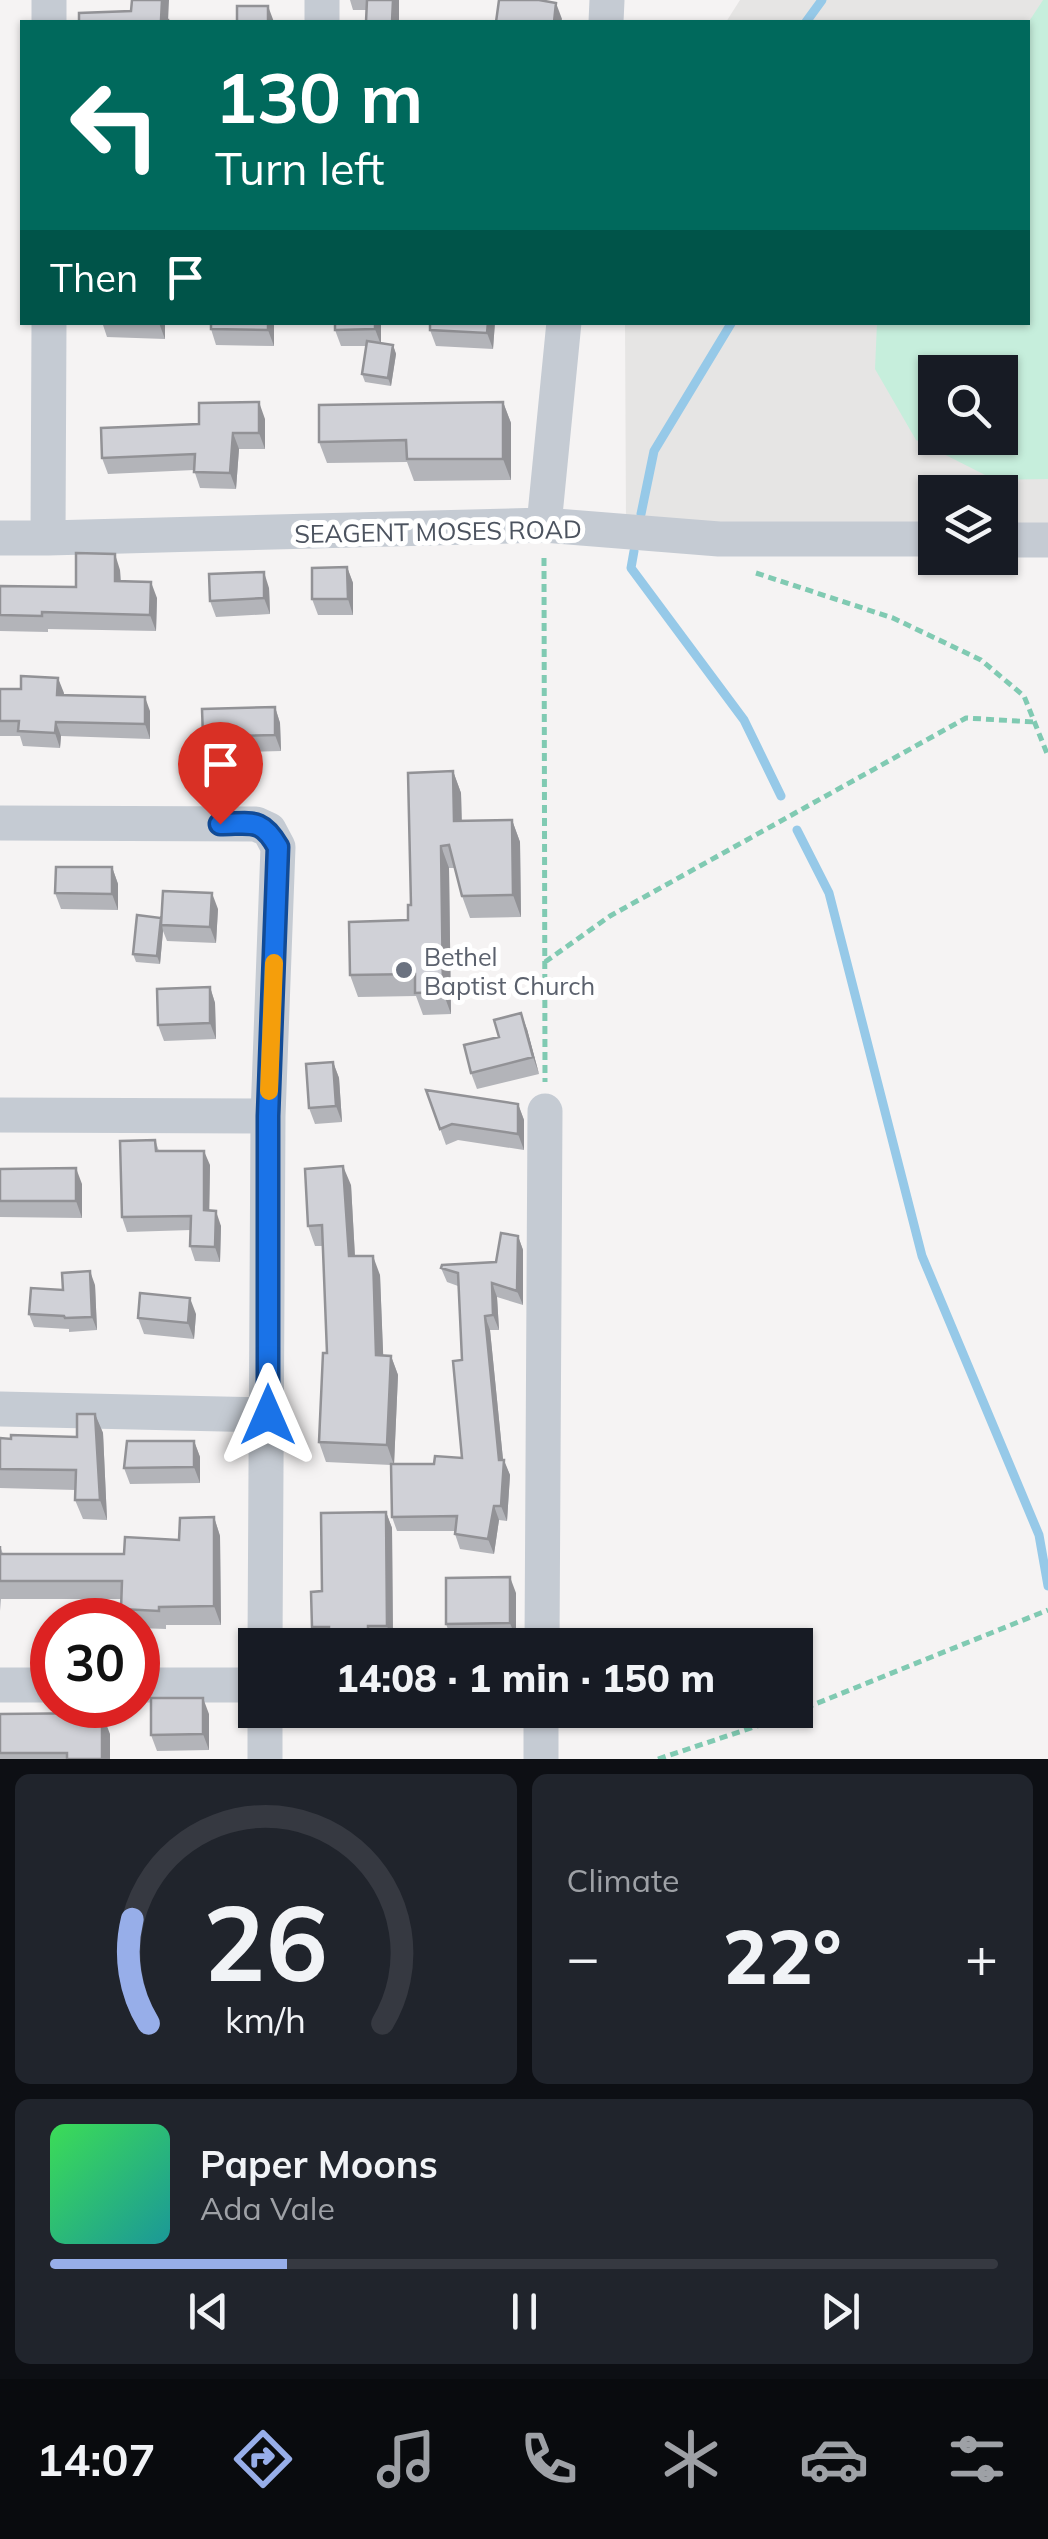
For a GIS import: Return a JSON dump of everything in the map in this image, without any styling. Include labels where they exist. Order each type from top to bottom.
[{"type":"street","points":[[48,538],[49,325]]},
{"type":"street","points":[[544,525],[564,325]]},
{"type":"street","name":"SEAGENT MOSES ROAD","points":[[0,538],[544,525],[719,538],[918,539]]},
{"type":"street","points":[[1018,540],[1048,540]]},
{"type":"street","points":[[0,824],[256,824],[269,830],[278,847],[268,1116],[265,1628]]},
{"type":"street","points":[[542,1628],[545,1112]]},
{"type":"street","points":[[0,1115],[268,1116]]},
{"type":"street","points":[[0,1409],[268,1415]]},
{"type":"street","points":[[0,1685],[30,1685]]},
{"type":"street","points":[[160,1685],[238,1685]]},
{"type":"street","points":[[265,1728],[266,1759]]},
{"type":"street","points":[[541,1759],[542,1728]]},
{"type":"path","points":[[544,525],[545,1112]]},
{"type":"path","points":[[755,573],[892,618],[981,660],[1024,696],[1048,756]]},
{"type":"path","points":[[545,962],[610,916],[966,718],[1035,722]]},
{"type":"path","points":[[658,1759],[778,1719],[1048,1610]]},
{"type":"shaded area","points":[[740,0],[1048,0],[1048,527],[1018,527],[1018,475],[918,475],[918,527],[626,522],[625,325],[1030,325],[1030,20],[727,20]]},
{"type":"green space","points":[[1043,0],[1048,0],[1048,479],[985,475],[946,455],[1018,455],[1018,355],[918,355],[916,440],[875,369],[877,325],[1030,325],[1030,20]]},
{"type":"building","points":[[132,0],[162,0],[161,20],[79,20],[79,13],[131,11]]},
{"type":"building","points":[[367,0],[393,0],[392,20],[366,20]]},
{"type":"building","points":[[499,0],[556,3],[554,20],[496,20]]},
{"type":"building","points":[[237,6],[268,6],[268,20],[237,20]]},
{"type":"building","points":[[211,325],[268,325],[268,330],[211,329]]},
{"type":"building","points":[[335,325],[375,325],[375,329],[335,330]]},
{"type":"building","points":[[430,325],[488,325],[487,333],[430,330]]},
{"type":"building","points":[[367,341],[393,345],[388,378],[362,374]]},
{"type":"building","points":[[259,402],[259,433],[233,433],[230,473],[194,472],[195,454],[102,458],[101,428],[199,424],[199,403]]},
{"type":"building","points":[[503,402],[503,459],[407,459],[406,440],[319,442],[319,405]]},
{"type":"building","points":[[76,553],[115,554],[115,581],[151,582],[150,615],[0,615],[0,586],[76,587]]},
{"type":"building","points":[[347,567],[348,599],[312,599],[312,568]]},
{"type":"building","points":[[264,572],[264,598],[210,601],[209,574]]},
{"type":"building","points":[[21,676],[58,678],[57,695],[145,697],[145,724],[56,722],[55,733],[18,731],[19,721],[0,721],[0,689],[21,689]]},
{"type":"building","points":[[275,707],[275,735],[203,737],[202,709]]},
{"type":"building","points":[[453,771],[454,821],[512,820],[513,895],[462,896],[449,845],[441,846],[443,992],[415,993],[415,974],[350,975],[349,922],[408,920],[408,773]]},
{"type":"building","points":[[56,867],[112,867],[112,894],[55,893]]},
{"type":"building","points":[[163,891],[212,893],[210,927],[161,925]]},
{"type":"building","points":[[137,915],[161,918],[157,956],[133,954]]},
{"type":"building","points":[[210,987],[210,1023],[158,1025],[157,989]]},
{"type":"building","points":[[521,1013],[533,1057],[471,1073],[464,1045],[499,1037],[494,1020]]},
{"type":"building","points":[[333,1062],[336,1106],[309,1108],[306,1064]]},
{"type":"building","points":[[426,1090],[518,1104],[518,1134],[452,1124],[440,1129]]},
{"type":"building","points":[[155,1140],[156,1151],[204,1151],[204,1210],[216,1211],[215,1247],[190,1246],[191,1216],[122,1217],[120,1141]]},
{"type":"building","points":[[343,1166],[349,1256],[373,1256],[376,1355],[391,1356],[387,1445],[319,1442],[323,1353],[327,1353],[322,1225],[308,1226],[305,1169]]},
{"type":"building","points":[[76,1168],[76,1201],[0,1201],[0,1169]]},
{"type":"building","points":[[501,1233],[518,1236],[517,1291],[492,1283],[493,1315],[485,1316],[499,1460],[504,1460],[501,1506],[494,1506],[488,1539],[455,1534],[457,1516],[392,1517],[391,1464],[434,1464],[435,1456],[462,1458],[453,1361],[462,1360],[458,1273],[441,1268],[496,1262]]},
{"type":"building","points":[[90,1271],[92,1317],[29,1314],[31,1288],[63,1290],[62,1273]]},
{"type":"building","points":[[140,1293],[190,1298],[188,1323],[138,1318]]},
{"type":"building","points":[[77,1414],[95,1414],[100,1500],[75,1500],[76,1470],[0,1469],[0,1438],[77,1437]]},
{"type":"building","points":[[127,1441],[194,1441],[194,1467],[124,1468]]},
{"type":"building","points":[[386,1512],[387,1626],[312,1627],[311,1592],[322,1591],[321,1513]]},
{"type":"building","points":[[214,1517],[214,1606],[160,1607],[160,1598],[121,1598],[122,1581],[0,1581],[0,1554],[124,1554],[125,1537],[179,1540],[180,1518]]},
{"type":"building","points":[[510,1577],[510,1623],[446,1624],[446,1578]]},
{"type":"building","points":[[160,1698],[203,1698],[203,1734],[151,1735],[151,1728],[160,1728]]},
{"type":"building","points":[[0,1714],[30,1714],[30,1728],[102,1728],[102,1759],[67,1759],[67,1753],[0,1753]]},
{"type":"waterway","points":[[807,20],[822,0]]},
{"type":"waterway","points":[[641,514],[654,451],[730,325]]},
{"type":"waterway","points":[[634,551],[631,568],[744,720],[781,796]]},
{"type":"waterway","points":[[797,830],[829,893],[922,1256],[1039,1535],[1048,1586]]},
{"type":"slow traffic","points":[[269,1091],[274,963]]},
{"type":"place","name":"Bethel Baptist Church","points":[[404,970]]},
{"type":"route","points":[[220,824],[256,824],[269,830],[278,847],[268,1116],[268,1415]]}]
